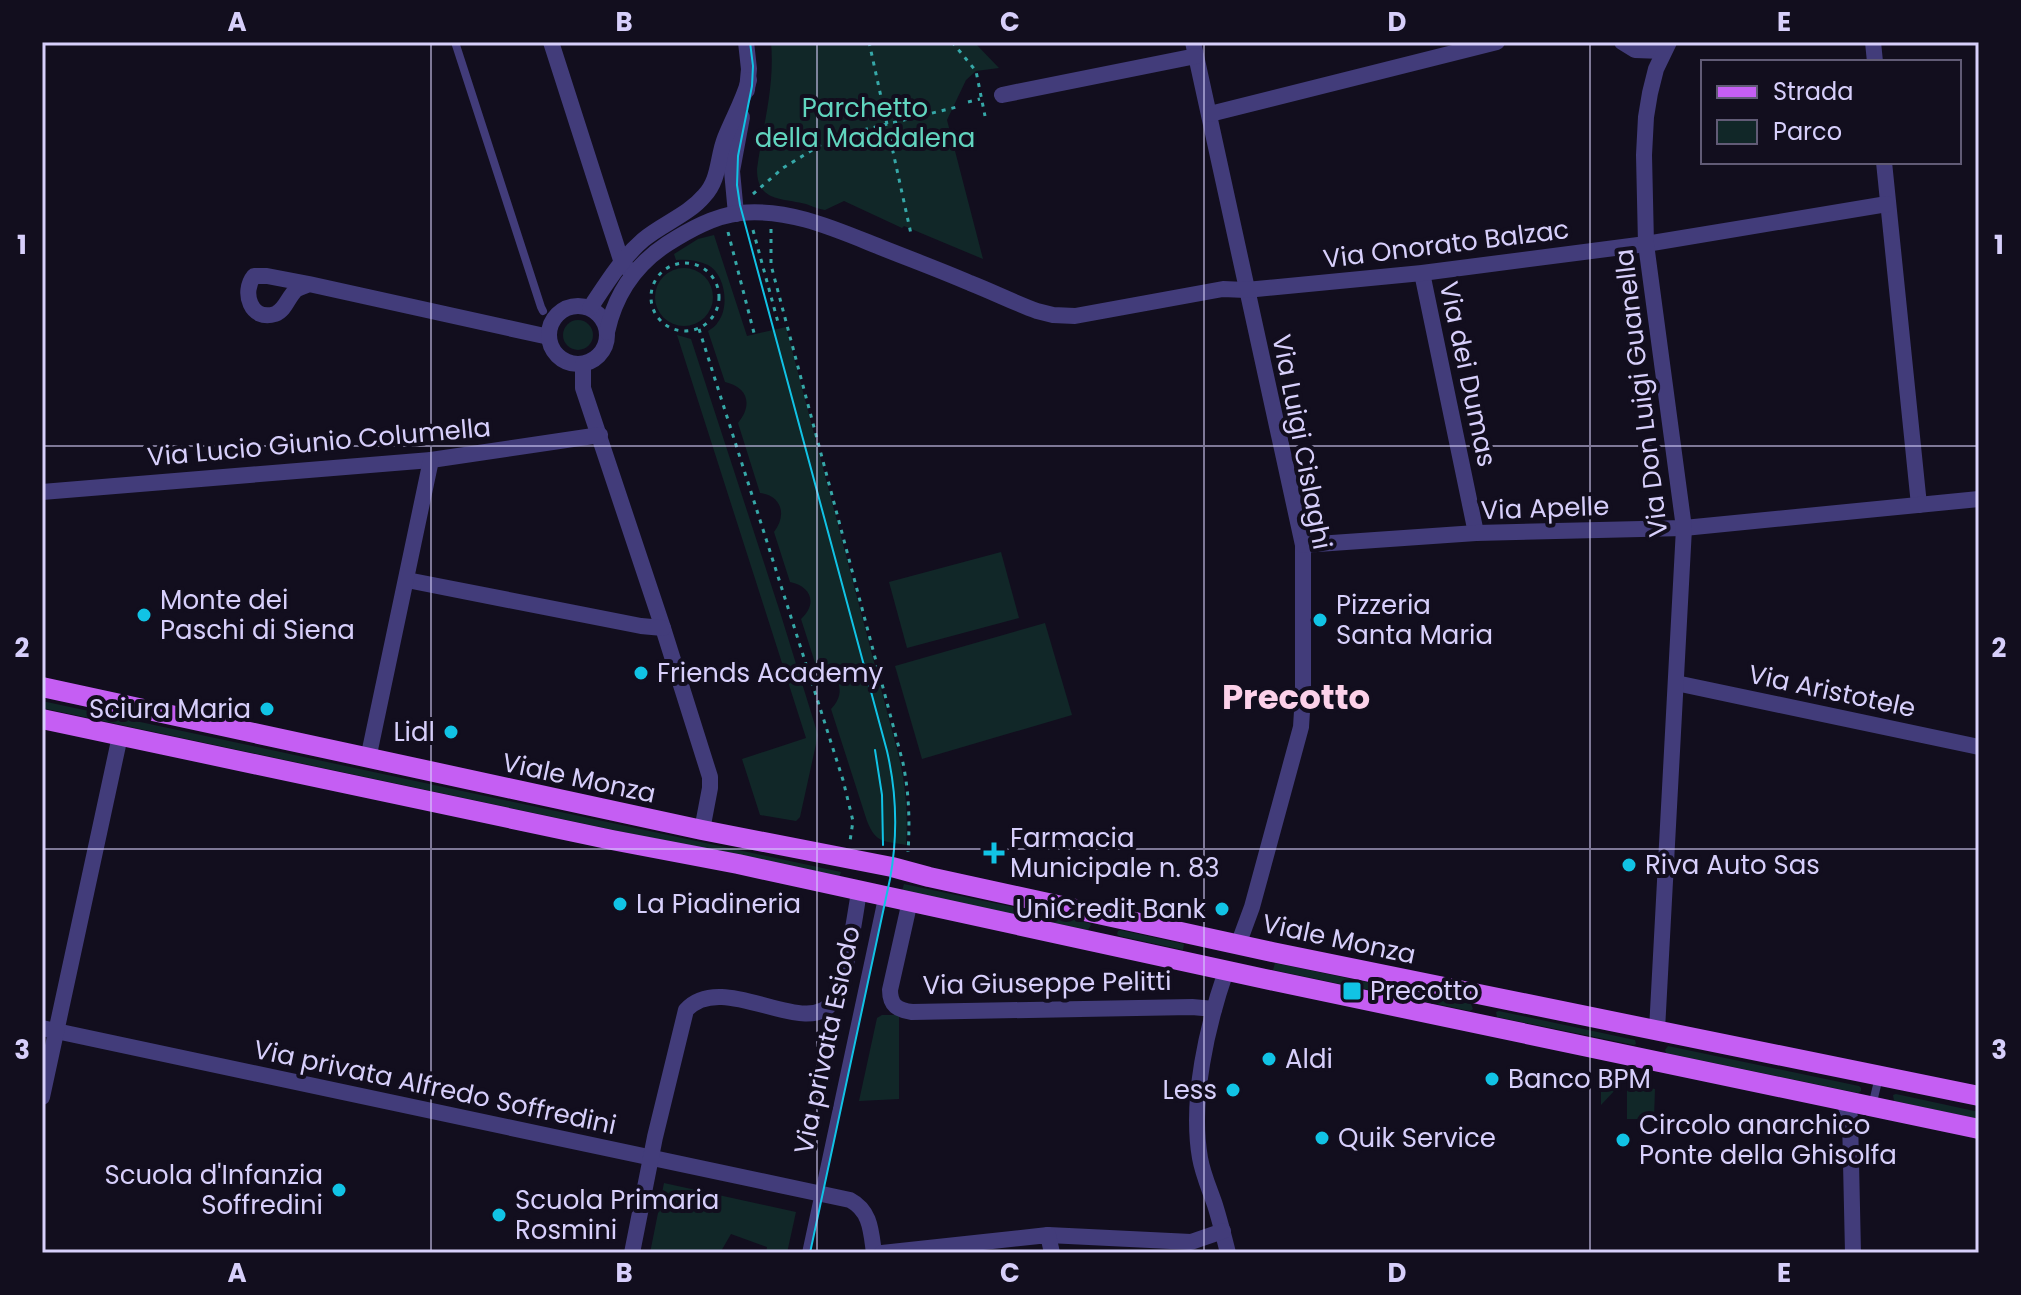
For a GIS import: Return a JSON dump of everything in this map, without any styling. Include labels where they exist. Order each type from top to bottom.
[{"type":"main road","name":"Viale Monza","points":[[42,687],[368,759],[865,862],[1238,945],[1979,1096]]},
{"type":"main road","name":"Viale Monza","points":[[42,719],[738,864],[1651,1060],[1846,1109],[1872,1106],[1979,1129]]},
{"type":"main road","points":[[859,892],[865,862]]},
{"type":"main road","points":[[1226,971],[1238,945]]},
{"type":"main road","points":[[1651,1060],[1657,1030]]},
{"type":"street","points":[[551,42],[628,269]]},
{"type":"street","points":[[736,214],[734,158],[749,80],[746,42]]},
{"type":"street","points":[[1210,114],[1497,42]]},
{"type":"street","points":[[1622,42],[1635,50],[1666,46]]},
{"type":"street","name":"Via Don Luigi Guanella","points":[[1657,1030],[1684,528],[1646,244],[1646,117],[1654,76],[1666,46]]},
{"type":"street","points":[[1002,95],[1194,49]]},
{"type":"street","name":"Via Luigi Cislaghi","points":[[1194,49],[1303,545],[1301,727],[1252,907],[1238,945]]},
{"type":"street","points":[[607,332],[599,315],[590,308],[575,306],[561,312],[551,326],[549,337],[558,356],[570,363],[583,364],[594,360],[602,352],[614,305],[643,240],[704,196],[715,178],[724,140],[749,80]]},
{"type":"street","points":[[1884,164],[1919,505]]},
{"type":"street","name":"Via Onorato Balzac","points":[[628,269],[681,235],[710,221],[736,214],[770,213],[822,224],[1031,309],[1053,315],[1083,316],[1215,290],[1246,290],[1422,273],[1646,244],[1887,204]]},
{"type":"street","points":[[590,308],[628,269]]},
{"type":"street","name":"Via dei Dumas","points":[[1422,273],[1476,533]]},
{"type":"street","points":[[309,284],[549,337]]},
{"type":"street","points":[[583,364],[583,388],[710,777],[702,830]]},
{"type":"street","name":"Via Lucio Giunio Columella","points":[[42,492],[431,460],[600,435]]},
{"type":"street","points":[[368,759],[431,460]]},
{"type":"street","name":"Via Apelle","points":[[1303,545],[1476,533],[1684,528],[1979,499]]},
{"type":"street","points":[[407,580],[663,628]]},
{"type":"street","name":"Via Aristotele","points":[[1676,683],[1979,747]]},
{"type":"street","points":[[42,1097],[49,1029],[120,736]]},
{"type":"street","points":[[632,1253],[684,1015],[694,1003],[710,997],[740,999],[799,1013],[823,1010],[832,1002],[843,973],[859,892]]},
{"type":"street","name":"Via Giuseppe Pelitti","points":[[910,901],[890,990],[891,1001],[897,1008],[912,1012],[1214,1009]]},
{"type":"street","points":[[1226,971],[1214,1009],[1199,1089],[1197,1122],[1202,1166],[1228,1253]]},
{"type":"street","name":"Via privata Alfredo Soffredini","points":[[49,1029],[818,1194]]},
{"type":"street","points":[[1846,1109],[1853,1253]]},
{"type":"street","name":"Via privata Esiodo","points":[[818,1194],[850,1200],[861,1207],[869,1220],[874,1253]]},
{"type":"street","points":[[882,1253],[1048,1235],[1191,1242],[1223,1231]]},
{"type":"street","points":[[1048,1235],[1052,1253]]},
{"type":"lane","points":[[455,42],[543,311]]},
{"type":"lane","name":"Via privata Esiodo","points":[[806,1253],[882,896]]},
{"type":"lane","points":[[1101,942],[1106,916]]},
{"type":"lane","points":[[1480,1024],[1486,995]]},
{"type":"lane","points":[[1872,1106],[1879,1076]]},
{"type":"path","points":[[869,42],[911,234]]},
{"type":"path","points":[[952,42],[976,71],[985,116]]},
{"type":"path","points":[[753,194],[783,168],[827,141],[961,106]]},
{"type":"path","points":[[770,213],[771,265],[903,763],[910,817],[908,854]]},
{"type":"path","points":[[751,225],[779,326]]},
{"type":"path","points":[[727,231],[754,333]]},
{"type":"path","points":[[683,262],[706,269],[714,278],[719,289],[716,312],[699,329],[677,331],[658,320],[650,300],[651,289],[662,270],[683,262]]},
{"type":"path","points":[[699,329],[843,780],[853,821],[850,841]]},
{"type":"green space","name":"Parchetto della Maddalena","points":[[771,42],[974,42],[999,68],[976,71],[966,80],[947,120],[983,259],[904,226],[902,228],[844,201],[825,210],[772,197],[761,188],[757,169],[770,90]]},
{"type":"green space","points":[[714,235],[747,336],[786,327],[900,761],[906,803],[906,845],[882,840],[870,828],[831,709],[839,696],[839,684],[831,674],[817,669],[801,619],[811,602],[810,596],[803,587],[790,582],[774,532],[780,519],[780,507],[773,498],[760,493],[738,423],[746,410],[746,398],[739,388],[725,382],[708,331],[722,316],[725,300],[722,283],[708,265],[692,260],[676,260],[674,254],[698,239]]},
{"type":"green space","points":[[684,268],[705,276],[713,297],[705,318],[684,326],[663,318],[655,297],[663,276]]},
{"type":"green space","points":[[578,320],[589,324],[593,335],[589,346],[578,350],[567,346],[563,335],[567,324]]},
{"type":"green space","points":[[677,335],[691,339],[818,735],[800,817],[796,821],[760,815],[742,759],[806,738]]},
{"type":"green space","points":[[1001,552],[1019,618],[907,648],[889,582]]},
{"type":"green space","points":[[1045,623],[1072,715],[922,759],[895,666]]},
{"type":"green space","points":[[42,701],[841,872],[839,878],[42,708]]},
{"type":"green space","points":[[904,884],[1091,925],[1088,930],[902,891]]},
{"type":"green space","points":[[1120,930],[1184,944],[1183,950],[1119,936]]},
{"type":"green space","points":[[1275,963],[1471,1004],[1473,1009],[1470,1011],[1273,970]]},
{"type":"green space","points":[[1496,1012],[1635,1040],[1636,1044],[1497,1017]]},
{"type":"green space","points":[[899,1015],[899,1099],[859,1101],[877,1018]]},
{"type":"green space","points":[[1668,1046],[1859,1086],[1861,1091],[1858,1093],[1666,1053]]},
{"type":"green space","points":[[1601,1077],[1619,1081],[1617,1088],[1601,1105]]},
{"type":"green space","points":[[1627,1083],[1655,1089],[1654,1119],[1627,1119]]},
{"type":"green space","points":[[1893,1095],[1979,1112],[1979,1119],[1894,1101]]},
{"type":"green space","points":[[664,1183],[796,1212],[787,1253],[766,1253],[767,1247],[731,1234],[720,1253],[650,1253]]},
{"type":"tram line","points":[[750,42],[752,86],[738,156],[740,205],[887,751],[895,815],[890,879],[810,1253]]},
{"type":"tram line","points":[[875,750],[882,795],[883,845]]},
{"type":"place","name":"Monte dei Paschi di Siena","points":[[144,615]]},
{"type":"place","name":"Pizzeria Santa Maria","points":[[1320,620]]},
{"type":"place","name":"Friends Academy","points":[[641,673]]},
{"type":"place","name":"Sciura Maria","points":[[267,709]]},
{"type":"place","name":"Lidl","points":[[451,732]]},
{"type":"place","name":"Farmacia Municipale n. 83","points":[[994,853]]},
{"type":"place","name":"Riva Auto Sas","points":[[1629,865]]},
{"type":"place","name":"La Piadineria","points":[[620,904]]},
{"type":"place","name":"UniCredit Bank","points":[[1222,909]]},
{"type":"place","name":"Precotto","points":[[1352,991]]},
{"type":"place","name":"Aldi","points":[[1269,1059]]},
{"type":"place","name":"Banco BPM","points":[[1492,1079]]},
{"type":"place","name":"Less","points":[[1233,1090]]},
{"type":"place","name":"Quik Service","points":[[1322,1138]]},
{"type":"place","name":"Circolo anarchico Ponte della Ghisolfa","points":[[1623,1140]]},
{"type":"place","name":"Scuola d'Infanzia Soffredini","points":[[339,1190]]},
{"type":"place","name":"Scuola Primaria Rosmini","points":[[499,1215]]},
{"type":"district","name":"Precotto","points":[[1296,697]]}]
